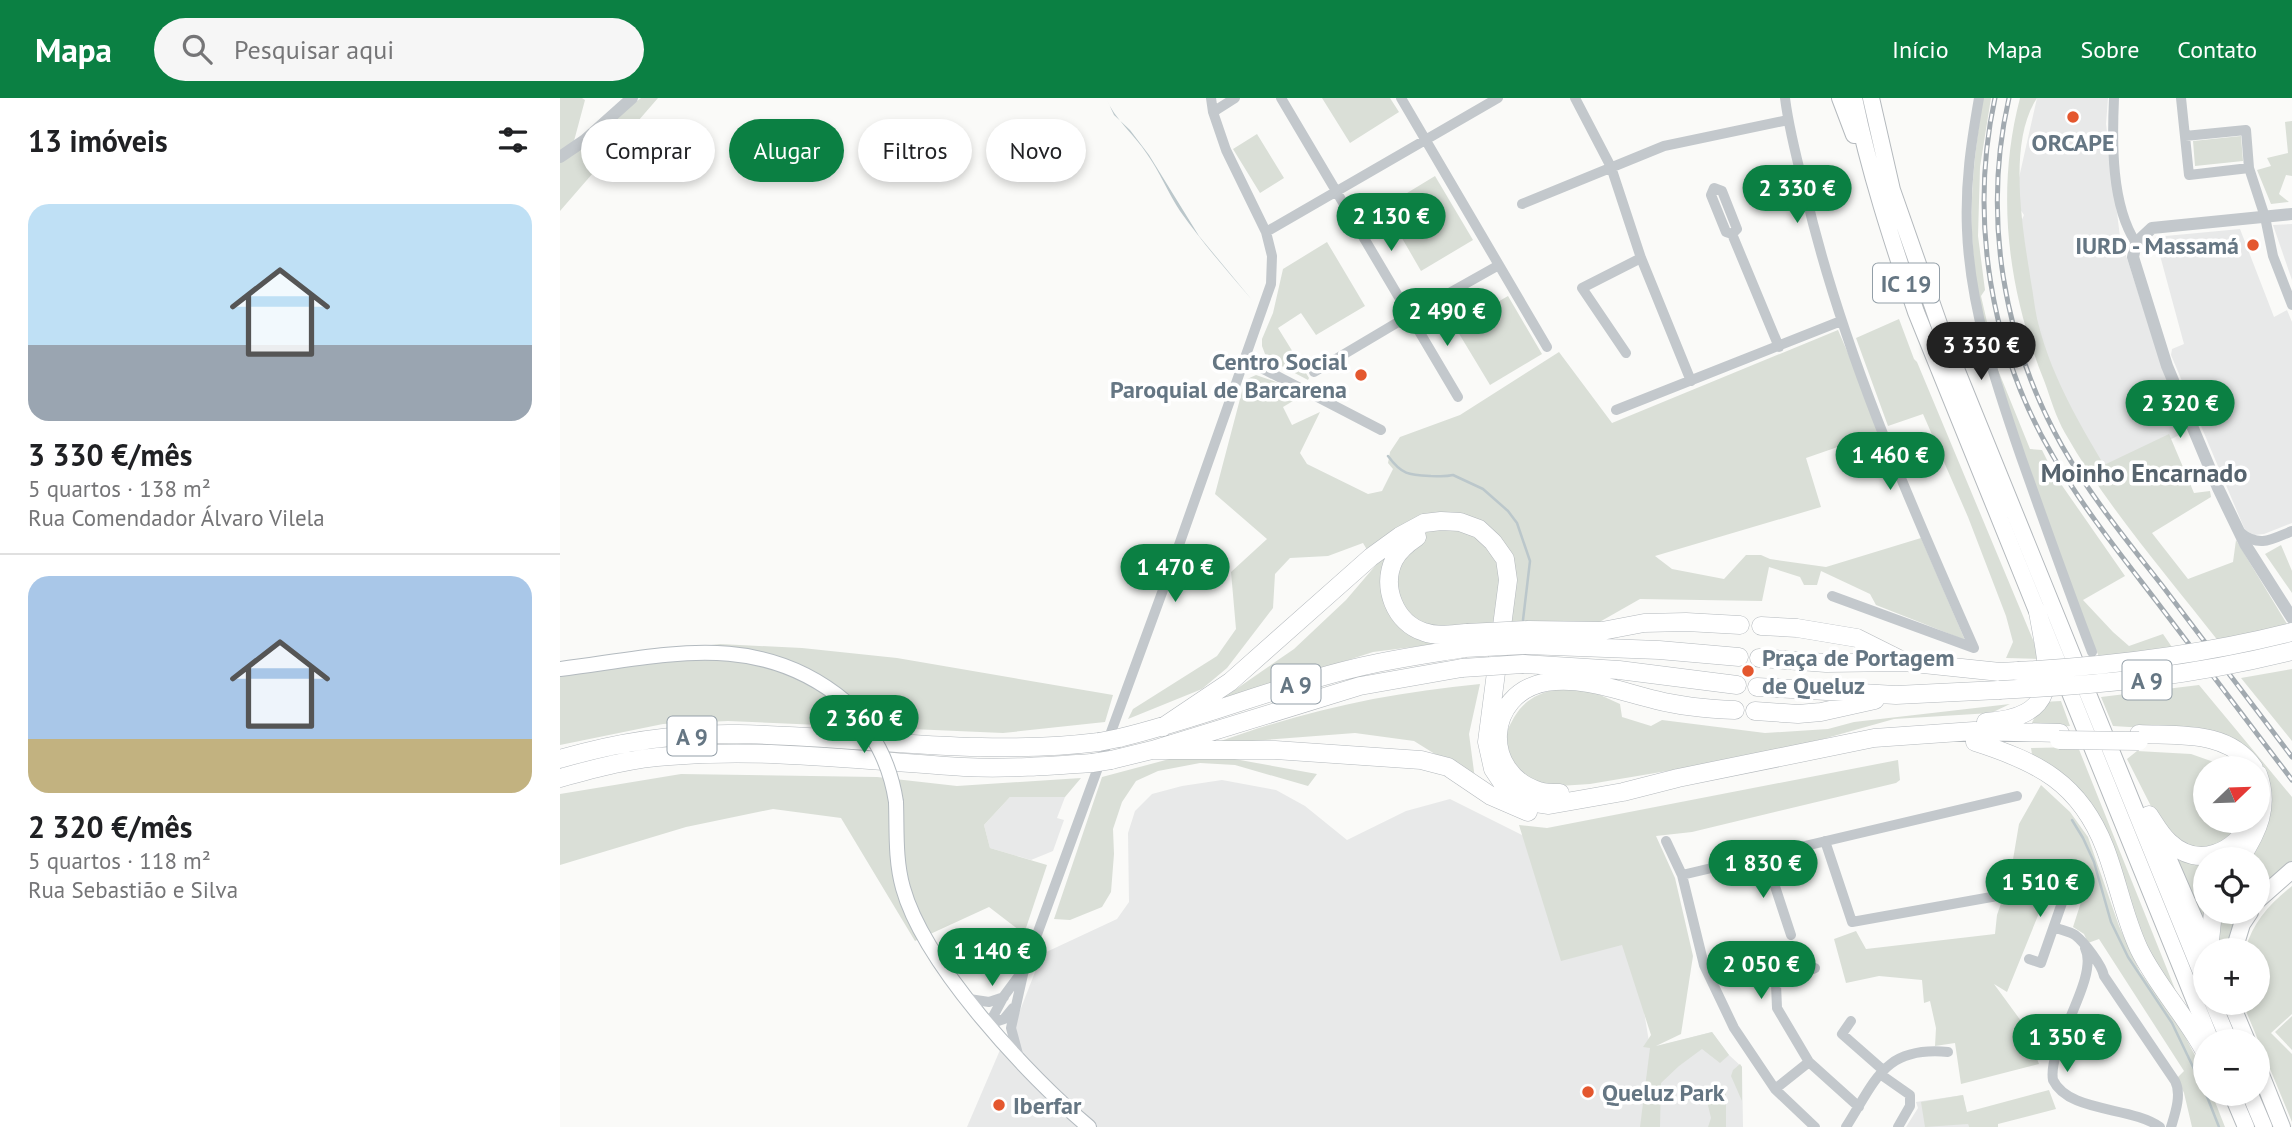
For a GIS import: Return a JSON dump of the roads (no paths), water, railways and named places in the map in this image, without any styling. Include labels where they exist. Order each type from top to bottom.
[{"type":"highway","points":[[1840,98],[1877,194]]},
{"type":"highway","name":"IC 19","points":[[1854,98],[1877,194],[1916,312],[2206,1029]]},
{"type":"highway","name":"IC 19","points":[[1871,98],[1892,190],[1937,318],[2193,952]]},
{"type":"highway","points":[[1163,727],[1230,682],[1344,580],[1400,536],[1424,523],[1441,521],[1460,522],[1479,529],[1505,559],[1507,590],[1487,742],[1493,769],[1504,787],[1528,802],[1549,805],[1623,792],[1835,745],[1933,732],[2139,738],[2204,737],[2221,741],[2237,749],[2243,756]]},
{"type":"highway","points":[[1466,641],[1421,631],[1404,619],[1391,600],[1389,578],[1394,560],[1405,545],[1419,536],[1438,530],[1454,530],[1474,537],[1496,564],[1499,582],[1497,611],[1479,758],[1485,774],[1509,804]]},
{"type":"highway","points":[[1835,745],[1874,733],[1919,725],[2017,718],[2032,709],[2043,697],[2047,682],[2047,663],[2038,612]]},
{"type":"highway","points":[[1526,638],[1602,631],[1644,623],[1741,625]]},
{"type":"highway","points":[[1761,626],[1797,628],[1857,638],[1904,662]]},
{"type":"highway","name":"A 9","points":[[1757,687],[1895,695],[2171,657],[2292,632]]},
{"type":"highway","name":"A 9","points":[[560,758],[664,738],[736,734],[1003,749],[1058,747],[1119,738],[1163,727],[1355,668],[1466,641],[1526,638],[1739,657]]},
{"type":"highway","name":"A 9","points":[[1759,658],[1826,663],[1904,662],[2000,681],[2091,686],[2152,679],[2292,651]]},
{"type":"highway","name":"A 9","points":[[560,778],[598,767],[668,755],[827,756],[966,767],[1092,763],[1152,750],[1360,686],[1462,668],[1523,664],[1619,670],[1737,685]]},
{"type":"highway","points":[[1678,778],[1621,783],[1565,793],[1539,792],[1516,780],[1502,761],[1497,734],[1504,707],[1521,691],[1545,682],[1570,681],[1694,708],[1735,710]]},
{"type":"highway","points":[[1755,711],[1798,714],[1821,712],[1895,695]]},
{"type":"highway","points":[[1152,750],[1275,750],[1421,760],[1448,767],[1491,796],[1540,815],[1570,813],[1877,748],[1934,742],[2060,736]]},
{"type":"highway","points":[[2139,738],[2211,747],[2230,756]]},
{"type":"highway","points":[[1975,742],[2039,766],[2068,788],[2094,822],[2139,949],[2157,981],[2193,1030]]},
{"type":"highway","points":[[2118,765],[2149,815],[2168,841],[2181,852],[2197,856],[2215,855],[2230,848],[2245,833]]},
{"type":"highway","points":[[2149,815],[2203,938]]},
{"type":"highway","points":[[2270,889],[2292,870]]},
{"type":"highway","points":[[2270,1097],[2282,1127]]},
{"type":"highway","points":[[2240,1106],[2246,1127]]},
{"type":"highway","points":[[2247,1106],[2264,1127]]},
{"type":"main road","points":[[560,669],[677,654],[741,654],[793,667],[829,688],[846,702],[862,720],[887,765],[896,802],[900,873],[906,898],[933,950],[969,999],[1022,1062],[1089,1127]]},
{"type":"street","points":[[560,157],[585,140],[632,98]]},
{"type":"street","points":[[1022,1062],[1012,1037],[1014,1007],[1024,970],[1163,591],[1271,284],[1272,256],[1266,232],[1226,151],[1213,113],[1211,98]]},
{"type":"street","points":[[1213,113],[1235,98]]},
{"type":"street","points":[[1281,98],[1458,397]]},
{"type":"street","points":[[1401,98],[1547,347]]},
{"type":"street","points":[[1266,232],[1498,98]]},
{"type":"street","points":[[1575,98],[1611,167],[1641,258],[1691,380]]},
{"type":"street","points":[[1785,98],[1814,230],[1840,321],[1909,497],[1974,648],[1832,596]]},
{"type":"street","points":[[1979,98],[1967,167],[1967,231],[1974,295],[1992,367],[2011,427],[2092,652]]},
{"type":"street","points":[[2114,98],[2113,154],[2117,181],[2126,228],[2136,243]]},
{"type":"street","points":[[2181,98],[2189,175],[2249,168]]},
{"type":"street","points":[[1522,204],[1664,146],[1788,120]]},
{"type":"street","points":[[2185,136],[2246,130],[2249,168],[2265,217],[2273,256],[2292,304]]},
{"type":"street","points":[[2292,214],[2152,229],[2136,243],[2133,257],[2167,366],[2237,530],[2292,618]]},
{"type":"street","points":[[1732,234],[1779,348]]},
{"type":"street","points":[[1626,353],[1582,288],[1641,258]]},
{"type":"street","points":[[1314,372],[1410,314],[1499,265]]},
{"type":"street","points":[[1616,410],[1779,348],[1840,321]]},
{"type":"street","points":[[1244,359],[1381,430]]},
{"type":"street","points":[[2237,530],[2251,541],[2258,542],[2292,531]]},
{"type":"street","points":[[1682,875],[2017,796]]},
{"type":"street","points":[[1666,841],[1682,875],[1704,965],[1734,1028],[1775,1089],[1815,1127]]},
{"type":"street","points":[[1825,841],[1852,922],[1997,896]]},
{"type":"street","points":[[1765,856],[1791,935]]},
{"type":"street","points":[[2029,959],[2041,963],[2063,900]]},
{"type":"street","points":[[2054,927],[2076,936],[2089,957],[2054,1064],[2053,1080],[2067,1096],[2157,1125],[2169,1118],[2175,1109]]},
{"type":"street","points":[[2085,948],[2103,970],[2104,976]]},
{"type":"street","points":[[1815,968],[1776,984],[1777,1008],[1809,1062],[1859,1107]]},
{"type":"street","points":[[989,1024],[1004,996],[1024,970]]},
{"type":"street","points":[[2085,974],[2097,971],[2104,976],[2178,1087],[2171,1127]]},
{"type":"street","points":[[969,999],[989,1002],[1004,996]]},
{"type":"street","points":[[989,1024],[1004,1019],[1014,1007]]},
{"type":"street","points":[[1851,1021],[1842,1034],[1910,1096],[1910,1105],[1898,1127]]},
{"type":"street","points":[[1846,1127],[1882,1072],[1900,1057],[1923,1050],[1948,1052]]},
{"type":"street","points":[[1775,1089],[1809,1062]]},
{"type":"waterway","points":[[1388,456],[1398,467],[1411,474],[1453,475],[1483,489],[1508,511],[1517,523],[1530,561],[1523,620]]},
{"type":"waterway","points":[[2072,820],[2094,862],[2111,922],[2128,957],[2172,1023],[2193,1067]]},
{"type":"waterway","points":[[2211,1106],[2219,1127]]},
{"type":"railway","points":[[1995,98],[1987,143],[1985,236],[2000,328],[2031,415],[2053,456],[2090,513],[2292,780]]},
{"type":"railway","points":[[2009,98],[2001,143],[1998,232],[2012,321],[2042,406],[2073,465],[2098,501],[2292,757]]},
{"type":"place","name":"ORCAPE","points":[[2073,117]]},
{"type":"place","name":"IURD - Massamá","points":[[2253,245]]},
{"type":"place","name":"Centro Social Paroquial de Barcarena","points":[[1361,375]]},
{"type":"place","name":"Praça de Portagem de Queluz","points":[[1748,671]]},
{"type":"place","name":"Queluz Park","points":[[1588,1092]]},
{"type":"place","name":"Iberfar","points":[[999,1105]]},
{"type":"district","name":"Moinho Encarnado","points":[[2144,472]]}]
